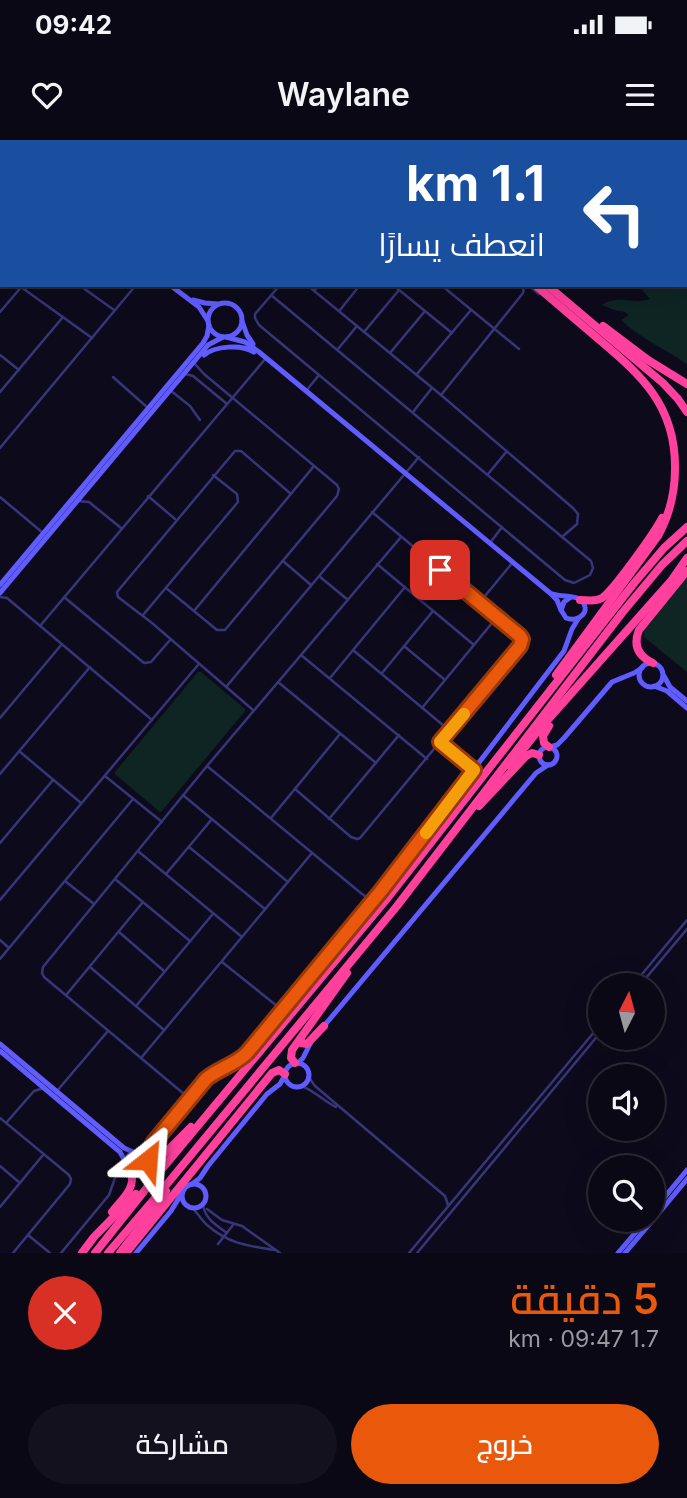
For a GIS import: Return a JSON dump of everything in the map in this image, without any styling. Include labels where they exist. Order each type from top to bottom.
[{"type":"highway","points":[[534,287],[629,364],[651,390],[667,420],[675,464],[672,501],[658,536],[536,706]]},
{"type":"highway","points":[[549,287],[663,383],[687,412]]},
{"type":"highway","points":[[566,301],[581,308],[659,367],[687,384]]},
{"type":"highway","points":[[575,598],[597,600],[605,595],[650,538],[666,508],[675,464]]},
{"type":"highway","points":[[95,1253],[386,900],[645,569],[687,527]]},
{"type":"highway","points":[[108,1253],[365,945],[632,601],[662,565],[687,541]]},
{"type":"highway","points":[[491,783],[509,767],[671,581],[687,558]]},
{"type":"highway","points":[[653,663],[639,652],[637,635],[642,625],[687,571]]},
{"type":"highway","points":[[549,747],[543,740],[544,733],[575,694],[580,683]]},
{"type":"highway","points":[[468,815],[489,797],[526,756],[532,753],[539,756]]},
{"type":"highway","points":[[297,1063],[291,1058],[291,1053],[365,945]]},
{"type":"highway","points":[[301,1039],[303,1044],[307,1044],[324,1027]]},
{"type":"highway","points":[[126,1253],[272,1073],[279,1070],[285,1074]]},
{"type":"highway","points":[[148,1158],[160,1158],[205,1117]]},
{"type":"highway","points":[[82,1253],[130,1189],[133,1183],[130,1171]]},
{"type":"highway","points":[[94,1237],[157,1175]]},
{"type":"highway","points":[[120,1253],[163,1196],[167,1184]]},
{"type":"main road","points":[[173,287],[201,309],[214,333],[243,341],[259,352]]},
{"type":"main road","points":[[187,297],[235,307],[240,313],[247,335],[265,358],[550,593],[563,613],[569,636]]},
{"type":"main road","points":[[3,586],[157,406],[203,343],[207,336],[211,312],[221,304]]},
{"type":"main road","points":[[0,595],[3,586],[43,533],[148,408],[185,374],[210,343],[237,332],[242,320]]},
{"type":"main road","points":[[195,362],[211,350],[239,347],[265,358]]},
{"type":"main road","points":[[126,1163],[127,1157],[147,1149],[154,1142],[211,1075],[244,1056],[372,902],[565,651],[573,627],[584,610],[583,604],[575,598],[550,593]]},
{"type":"main road","points":[[575,598],[564,602],[563,613],[569,620],[578,619]]},
{"type":"main road","points":[[536,773],[542,749],[557,745],[609,684],[647,664],[659,666],[670,687],[687,701]]},
{"type":"main road","points":[[642,668],[642,682]]},
{"type":"main road","points":[[654,686],[660,683],[663,674]]},
{"type":"main road","points":[[624,676],[667,691],[687,708]]},
{"type":"main road","points":[[297,1063],[308,1046],[536,773],[554,763],[564,738]]},
{"type":"main road","points":[[549,747],[555,750],[557,755]]},
{"type":"main road","points":[[539,756],[542,763],[548,765]]},
{"type":"main road","points":[[0,1044],[124,1148],[148,1158]]},
{"type":"main road","points":[[0,1051],[120,1152],[130,1171],[138,1174],[144,1172],[148,1166],[149,1150],[154,1142]]},
{"type":"main road","points":[[278,1086],[300,1086],[306,1082],[306,1052]]},
{"type":"main road","points":[[136,1253],[186,1187],[203,1174],[264,1098],[278,1086],[289,1065],[304,1065],[308,1073]]},
{"type":"main road","points":[[285,1074],[292,1085]]},
{"type":"main road","points":[[82,1119],[92,1124],[94,1122]]},
{"type":"main road","points":[[665,1197],[687,1170]]},
{"type":"main road","points":[[170,1211],[179,1207],[205,1206],[203,1174]]},
{"type":"main road","points":[[665,1205],[687,1179]]},
{"type":"main road","points":[[192,1184],[203,1188]]},
{"type":"main road","points":[[182,1194],[183,1201],[190,1207]]},
{"type":"main road","points":[[618,1253],[636,1232]]},
{"type":"main road","points":[[625,1253],[642,1232]]},
{"type":"street","points":[[0,312],[21,287]]},
{"type":"street","points":[[23,287],[92,338]]},
{"type":"street","points":[[82,287],[115,311]]},
{"type":"street","points":[[0,448],[134,287]]},
{"type":"street","points":[[271,295],[592,563],[590,575],[570,581],[563,578],[256,321],[255,314],[271,295],[278,287]]},
{"type":"street","points":[[309,287],[441,394],[576,510],[577,524],[562,537]]},
{"type":"street","points":[[314,291],[317,287]]},
{"type":"street","points":[[339,311],[358,287]]},
{"type":"street","points":[[395,287],[452,333]]},
{"type":"street","points":[[443,287],[519,349]]},
{"type":"street","points":[[523,293],[525,287]]},
{"type":"street","points":[[441,394],[523,293],[534,287]]},
{"type":"street","points":[[364,332],[399,290]]},
{"type":"street","points":[[416,375],[471,310]]},
{"type":"street","points":[[390,353],[425,311]]},
{"type":"street","points":[[0,392],[63,317]]},
{"type":"street","points":[[338,349],[357,326]]},
{"type":"street","points":[[0,355],[19,370]]},
{"type":"street","points":[[40,626],[265,358]]},
{"type":"street","points":[[166,589],[217,631],[225,631],[338,494],[339,489],[204,374],[195,362]]},
{"type":"street","points":[[185,374],[192,375],[227,404]]},
{"type":"street","points":[[306,391],[319,375]]},
{"type":"street","points":[[113,377],[148,408]]},
{"type":"street","points":[[413,412],[432,388]]},
{"type":"street","points":[[167,390],[190,406],[200,420]]},
{"type":"street","points":[[221,399],[227,393]]},
{"type":"street","points":[[254,711],[118,597],[117,591],[234,452],[239,450],[291,494]]},
{"type":"street","points":[[488,474],[507,451]]},
{"type":"street","points":[[226,687],[419,457]]},
{"type":"street","points":[[194,611],[314,466]]},
{"type":"street","points":[[143,616],[238,502],[237,494],[214,475]]},
{"type":"street","points":[[86,492],[89,502]]},
{"type":"street","points":[[148,496],[176,519]]},
{"type":"street","points":[[0,497],[43,533]]},
{"type":"street","points":[[78,501],[89,502],[121,528]]},
{"type":"street","points":[[295,789],[353,838],[360,838],[522,645],[520,636],[372,512]]},
{"type":"street","points":[[489,542],[502,527]]},
{"type":"street","points":[[190,1099],[44,977],[42,969],[207,766],[401,537]]},
{"type":"street","points":[[283,561],[311,585]]},
{"type":"street","points":[[480,603],[513,562]]},
{"type":"street","points":[[377,565],[474,645]]},
{"type":"street","points":[[319,576],[348,600]]},
{"type":"street","points":[[3,586],[7,598]]},
{"type":"street","points":[[330,678],[405,587]]},
{"type":"street","points":[[0,595],[7,598],[152,720]]},
{"type":"street","points":[[64,597],[144,663],[151,662],[170,639]]},
{"type":"street","points":[[381,673],[433,611]]},
{"type":"street","points":[[422,708],[497,617]]},
{"type":"street","points":[[0,718],[62,644]]},
{"type":"street","points":[[404,646],[444,680]]},
{"type":"street","points":[[353,650],[450,731]]},
{"type":"street","points":[[301,655],[427,759]]},
{"type":"street","points":[[0,900],[2,894],[199,664]]},
{"type":"street","points":[[0,774],[90,667]]},
{"type":"street","points":[[278,682],[376,763]]},
{"type":"street","points":[[271,818],[341,734]]},
{"type":"street","points":[[330,819],[398,735]]},
{"type":"street","points":[[440,742],[474,770]]},
{"type":"street","points":[[19,751],[81,803]]},
{"type":"street","points":[[207,766],[372,902]]},
{"type":"street","points":[[105,776],[162,822]]},
{"type":"street","points":[[0,843],[53,780]]},
{"type":"street","points":[[184,796],[288,882]]},
{"type":"street","points":[[0,959],[133,799]]},
{"type":"street","points":[[166,874],[212,819]]},
{"type":"street","points":[[189,847],[265,909]]},
{"type":"street","points":[[139,851],[242,937]]},
{"type":"street","points":[[141,1058],[312,853]]},
{"type":"street","points":[[116,879],[190,941]]},
{"type":"street","points":[[65,880],[94,904]]},
{"type":"street","points":[[66,996],[143,902]]},
{"type":"street","points":[[136,1006],[213,913]]},
{"type":"street","points":[[643,973],[687,920]]},
{"type":"street","points":[[650,973],[687,929]]},
{"type":"street","points":[[119,932],[165,971]]},
{"type":"street","points":[[0,940],[9,948]]},
{"type":"street","points":[[221,961],[280,1011]]},
{"type":"street","points":[[90,967],[164,1030]]},
{"type":"street","points":[[57,1091],[108,1031]]},
{"type":"street","points":[[409,1253],[588,1039]]},
{"type":"street","points":[[416,1253],[588,1048]]},
{"type":"street","points":[[308,1073],[315,1086],[445,1196],[448,1207]]},
{"type":"street","points":[[558,1075],[558,1078],[562,1079]]},
{"type":"street","points":[[34,1080],[34,1091]]},
{"type":"street","points":[[300,1086],[345,1112]]},
{"type":"street","points":[[6,1123],[34,1091],[44,1088]]},
{"type":"street","points":[[0,1118],[69,1175],[71,1182],[13,1253]]},
{"type":"street","points":[[0,1207],[43,1154]]},
{"type":"street","points":[[61,1253],[109,1195],[115,1178],[126,1163]]},
{"type":"street","points":[[0,1166],[20,1183]]},
{"type":"street","points":[[119,1173],[130,1171]]},
{"type":"street","points":[[445,1196],[457,1196]]},
{"type":"street","points":[[205,1206],[220,1219],[242,1226],[280,1253]]},
{"type":"street","points":[[205,1206],[206,1215],[225,1235]]},
{"type":"street","points":[[190,1207],[212,1229],[240,1245],[275,1250]]},
{"type":"street","points":[[218,1244],[234,1224]]},
{"type":"street","points":[[28,1235],[50,1253]]},
{"type":"green space","points":[[640,287],[687,287],[687,364],[628,326],[621,320],[629,315],[625,312],[602,305],[614,300],[650,299]]},
{"type":"green space","points":[[687,575],[687,672],[644,637],[644,627]]},
{"type":"green space","points":[[198,672],[245,711],[160,812],[115,772]]},
{"type":"slow traffic","points":[[426,833],[474,770],[440,742],[464,714]]},
{"type":"route","points":[[148,1160],[149,1150],[154,1142],[206,1079],[247,1053],[381,891],[474,770],[440,742],[520,646],[522,639],[440,570]]}]
